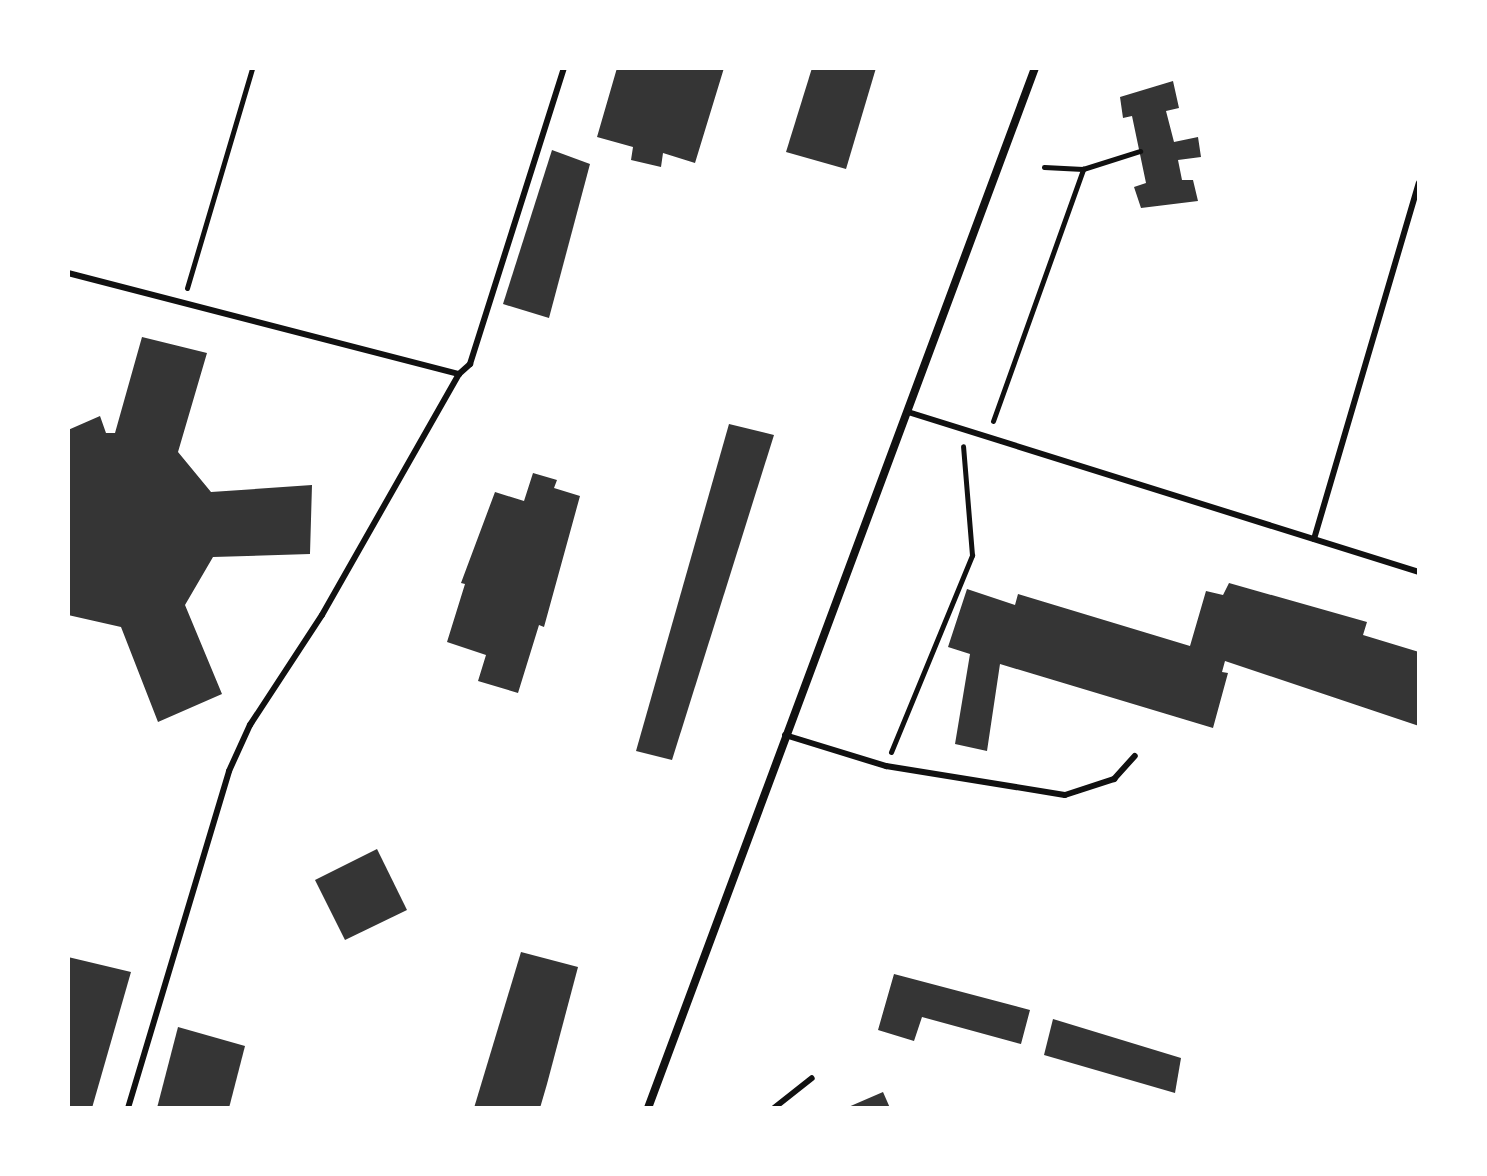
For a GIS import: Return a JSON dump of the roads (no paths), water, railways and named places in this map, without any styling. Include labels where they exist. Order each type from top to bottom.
[{"type":"street","points":[[648,1108],[1035,68]]},
{"type":"lane","points":[[128,1108],[229,771],[250,725],[322,615],[459,374],[470,364],[564,68]]},
{"type":"lane","points":[[1314,539],[1419,183]]},
{"type":"lane","points":[[68,273],[459,374]]},
{"type":"lane","points":[[908,412],[1419,572]]},
{"type":"lane","points":[[785,735],[886,766],[1065,795],[1114,779],[1135,756]]},
{"type":"lane","points":[[774,1108],[812,1078]]}]
